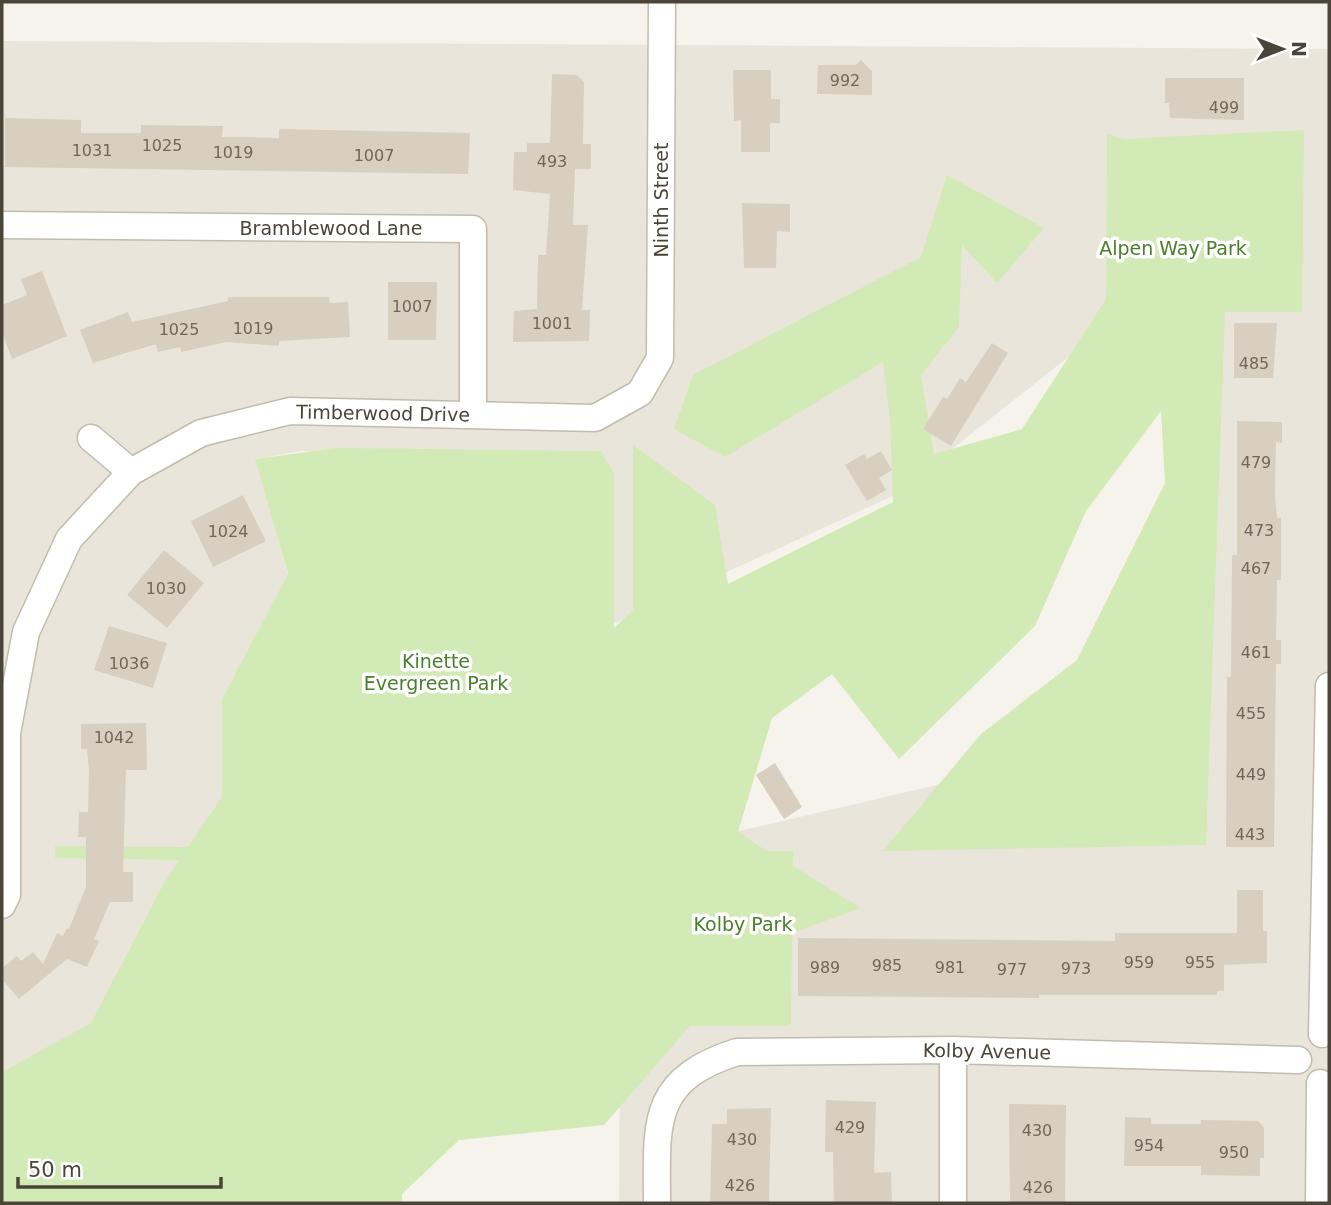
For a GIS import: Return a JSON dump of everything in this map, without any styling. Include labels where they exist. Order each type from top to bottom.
[{"type":"street","name":"Ninth Street","points":[[640,393],[660,358],[662,2]]},
{"type":"street","name":"Bramblewood Lane","points":[[2,225],[473,229],[473,415]]},
{"type":"street","name":"Timberwood Drive","points":[[2,905],[8,895],[4,733],[26,632],[69,539],[131,472],[201,433],[290,411],[595,418],[640,393]]},
{"type":"street","points":[[91,438],[131,472]]},
{"type":"street","points":[[1319,1203],[1325,1082],[1303,1073],[1298,1060],[1302,1045],[1308,1039],[1326,1035],[1329,687]]},
{"type":"street","points":[[953,1050],[953,1203]]},
{"type":"street","name":"Kolby Avenue","points":[[657,1203],[657,1132],[665,1103],[684,1079],[705,1062],[737,1052],[953,1050],[1298,1060]]},
{"type":"shaded area","points":[[2,41],[1329,49],[1329,1203],[619,1203],[620,1063],[688,843],[967,778],[1190,786],[1205,190],[1108,134],[1106,327],[893,496],[613,624],[614,473],[302,451],[256,459],[288,576],[222,699],[222,847],[55,847],[56,858],[193,859],[192,942],[56,1056],[2,1075]]},
{"type":"green space","points":[[1304,130],[1302,312],[1225,312],[1206,845],[883,851],[981,734],[1077,660],[1165,483],[1161,411],[1086,511],[1035,626],[899,759],[832,674],[772,718],[738,832],[767,851],[793,851],[793,866],[861,908],[792,933],[791,1022],[788,1026],[690,1026],[604,1125],[459,1140],[402,1194],[402,1203],[2,1203],[2,1072],[91,1023],[164,883],[180,860],[55,858],[55,846],[188,847],[222,797],[222,699],[288,574],[255,459],[336,448],[601,451],[614,473],[614,628],[633,610],[633,445],[715,505],[728,584],[893,502],[890,419],[883,362],[725,457],[674,429],[693,375],[921,257],[947,175],[1044,228],[997,283],[962,245],[959,327],[921,375],[934,454],[1022,429],[1106,299],[1107,134],[1125,139]]},
{"type":"building","points":[[861,60],[872,71],[872,95],[817,94],[818,65],[856,65]]},
{"type":"building","points":[[733,70],[771,70],[771,99],[780,99],[780,123],[770,123],[770,152],[741,152],[741,120],[734,121]]},
{"type":"building","points":[[552,74],[577,75],[584,82],[583,144],[591,144],[591,169],[575,169],[573,225],[588,225],[582,310],[590,310],[589,341],[513,342],[514,311],[537,309],[538,255],[546,255],[550,194],[513,190],[514,152],[527,152],[527,143],[550,143]]},
{"type":"building","points":[[1165,78],[1244,78],[1244,120],[1170,118],[1169,103],[1165,103]]},
{"type":"building","points":[[5,118],[81,120],[81,133],[141,133],[141,125],[223,126],[222,137],[279,138],[279,129],[470,133],[468,174],[5,167]]},
{"type":"building","points":[[742,203],[790,204],[790,232],[777,231],[776,268],[744,268]]},
{"type":"building","points":[[42,271],[67,336],[12,359],[2,332],[2,305],[27,295],[21,279]]},
{"type":"building","points":[[388,282],[437,282],[436,340],[388,340]]},
{"type":"building","points":[[228,297],[329,297],[330,303],[348,302],[350,337],[279,341],[279,346],[226,342],[181,352],[180,347],[158,352],[156,344],[93,363],[80,330],[128,312],[132,322],[228,301]]},
{"type":"building","points":[[1234,323],[1277,323],[1273,378],[1234,378]]},
{"type":"building","points":[[992,343],[1008,353],[951,446],[923,429],[943,397],[947,399],[960,378],[966,382]]},
{"type":"building","points":[[1237,421],[1282,422],[1282,443],[1276,442],[1275,494],[1277,518],[1281,518],[1281,580],[1277,580],[1276,640],[1281,640],[1281,664],[1276,664],[1274,847],[1226,847],[1227,677],[1231,677],[1232,555],[1237,555]]},
{"type":"building","points":[[881,451],[892,470],[879,478],[886,490],[867,501],[845,465],[864,454],[867,459]]},
{"type":"building","points":[[243,495],[266,541],[213,567],[191,521]]},
{"type":"building","points":[[164,550],[204,583],[167,628],[127,595]]},
{"type":"building","points":[[109,626],[167,643],[153,688],[94,670]]},
{"type":"building","points":[[146,723],[147,770],[126,770],[123,872],[133,872],[133,902],[110,902],[94,939],[99,941],[87,967],[67,959],[19,999],[2,979],[2,968],[17,956],[21,961],[33,952],[43,964],[57,933],[63,936],[67,928],[69,929],[86,887],[86,837],[78,837],[79,812],[88,812],[89,770],[87,749],[81,749],[81,724]]},
{"type":"building","points":[[775,763],[802,807],[784,819],[756,775]]},
{"type":"building","points":[[1237,890],[1263,890],[1263,931],[1267,931],[1267,963],[1224,965],[1224,991],[1217,991],[1217,995],[1039,995],[1039,998],[798,996],[798,938],[1115,941],[1115,933],[1237,933]]},
{"type":"building","points":[[826,1100],[876,1102],[874,1173],[891,1172],[892,1203],[834,1203],[833,1152],[825,1152]]},
{"type":"building","points":[[1009,1104],[1066,1105],[1065,1203],[1010,1203]]},
{"type":"building","points":[[771,1108],[769,1203],[710,1203],[712,1124],[727,1124],[727,1109]]},
{"type":"building","points":[[1125,1117],[1151,1118],[1151,1124],[1201,1124],[1201,1120],[1258,1121],[1264,1128],[1264,1158],[1260,1158],[1260,1176],[1201,1175],[1201,1166],[1124,1166]]},
{"type":"park label","name":"Alpen Way Park","points":[[1173,248]]},
{"type":"park label","name":"Kinette Evergreen Park","points":[[436,672]]},
{"type":"park label","name":"Kolby Park","points":[[743,924]]}]
